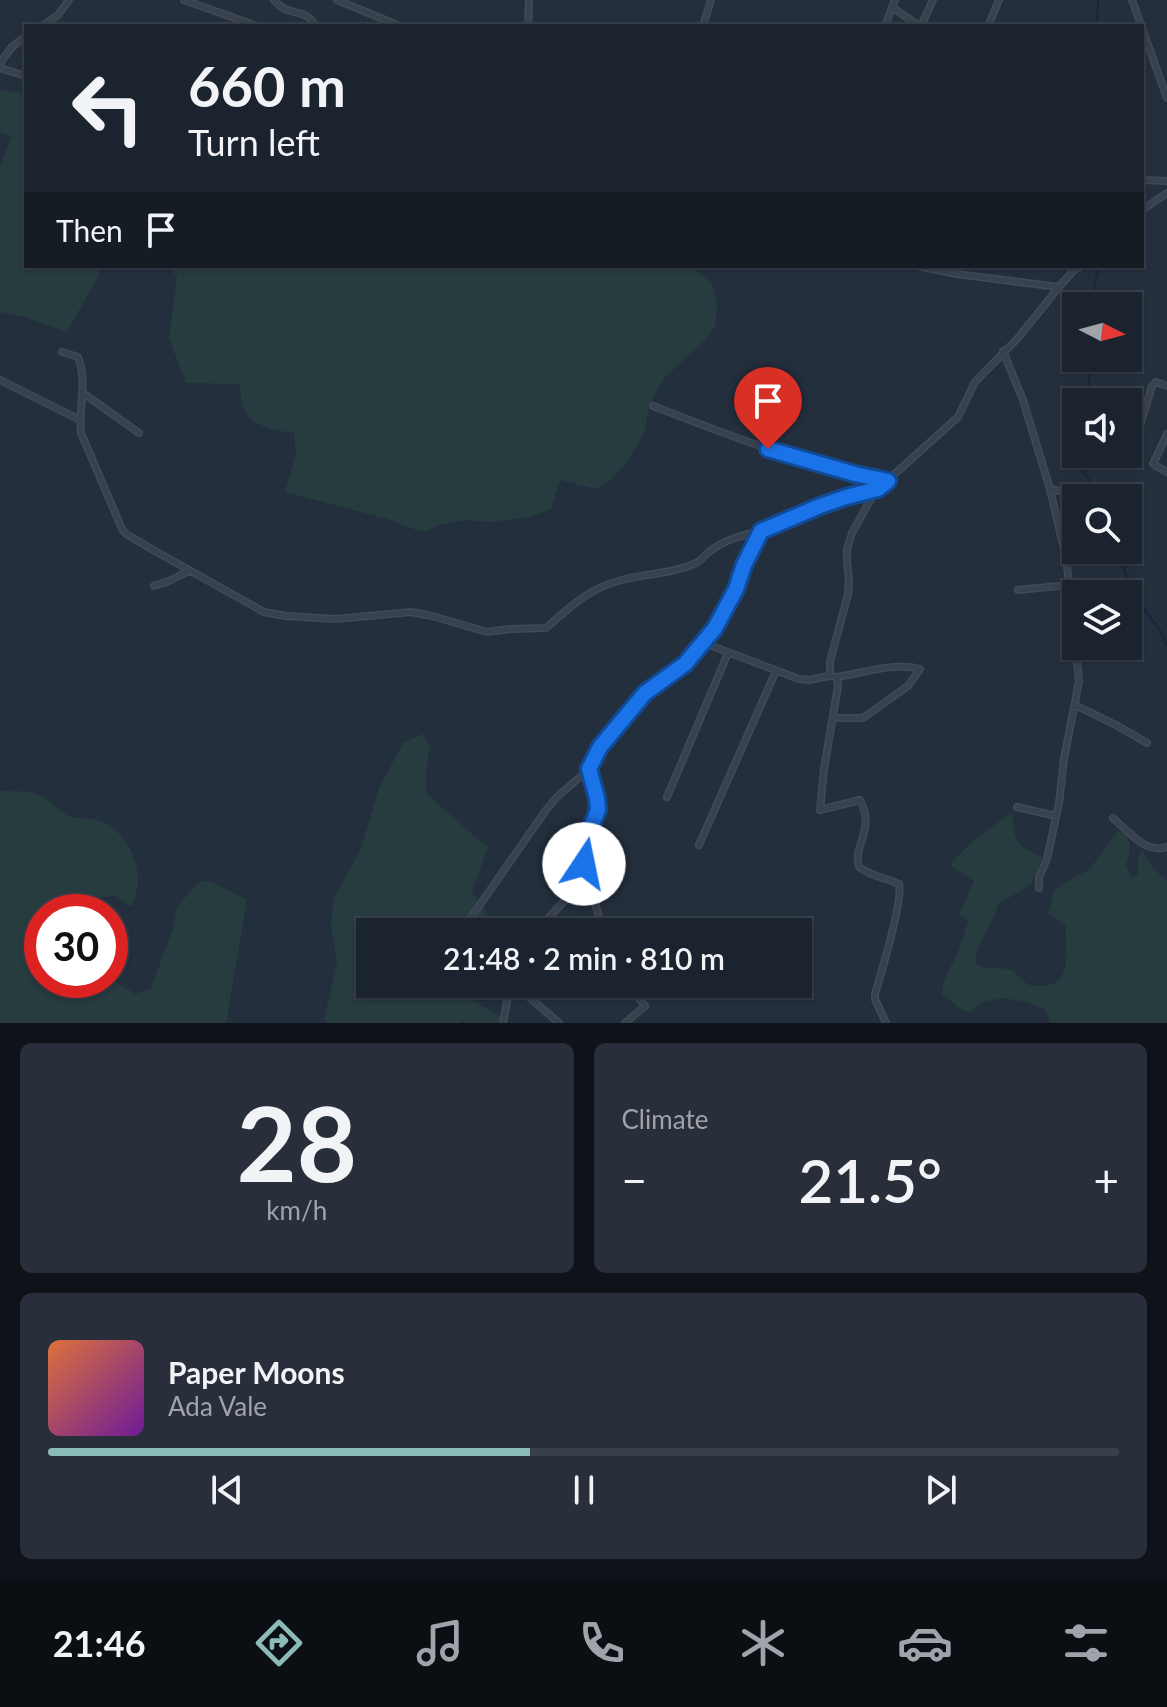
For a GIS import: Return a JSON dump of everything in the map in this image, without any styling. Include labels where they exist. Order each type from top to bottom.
[{"type":"street","points":[[45,24],[58,15],[69,0]]},
{"type":"street","points":[[184,0],[251,24]]},
{"type":"street","points":[[274,0],[290,12],[307,15],[314,24]]},
{"type":"street","points":[[337,0],[395,24]]},
{"type":"street","points":[[528,24],[529,0]]},
{"type":"street","points":[[704,24],[711,0]]},
{"type":"street","points":[[886,24],[895,0]]},
{"type":"street","points":[[921,24],[933,0]]},
{"type":"street","points":[[989,24],[999,0]]},
{"type":"street","points":[[1132,0],[1141,24]]},
{"type":"street","points":[[892,7],[917,24]]},
{"type":"street","points":[[1144,34],[1167,98]]},
{"type":"street","points":[[24,38],[12,47],[0,66],[24,75]]},
{"type":"street","points":[[1144,180],[1167,181]]},
{"type":"street","points":[[1144,209],[1167,193]]},
{"type":"street","points":[[927,268],[1059,287]]},
{"type":"street","points":[[885,1023],[875,994],[901,888],[899,884],[865,872],[857,864],[866,829],[860,800],[820,810],[833,718],[834,676],[830,662],[848,594],[847,549],[859,518],[878,489],[958,417],[975,382],[1078,268]]},
{"type":"street","points":[[1003,351],[1023,400],[1050,489],[1068,580]]},
{"type":"street","points":[[62,352],[78,357],[81,365],[81,433],[126,534],[264,612],[286,616],[336,619],[411,612],[487,632],[546,628],[570,605],[595,589],[617,581],[668,573],[699,561],[734,537],[761,531],[820,506],[878,489]]},
{"type":"street","points":[[0,380],[80,420]]},
{"type":"street","points":[[1142,419],[1152,386],[1156,382],[1167,386]]},
{"type":"street","points":[[83,393],[139,433]]},
{"type":"street","points":[[653,406],[742,441],[888,481]]},
{"type":"street","points":[[1167,434],[1153,464],[1167,472]]},
{"type":"street","points":[[1050,489],[1062,492]]},
{"type":"street","points":[[471,918],[546,810],[589,769],[600,747],[645,693],[678,670],[704,643],[736,589],[761,531]]},
{"type":"street","points":[[154,586],[189,571]]},
{"type":"street","points":[[1018,590],[1062,586]]},
{"type":"street","points":[[704,643],[799,679],[892,668],[920,669],[908,686],[863,718],[833,718]]},
{"type":"street","points":[[667,797],[728,653]]},
{"type":"street","points":[[1039,888],[1039,877],[1047,859],[1056,816],[1079,681],[1077,660]]},
{"type":"street","points":[[699,845],[776,671]]},
{"type":"street","points":[[1075,705],[1147,743]]},
{"type":"street","points":[[589,769],[598,810],[584,844],[584,864],[599,918]]},
{"type":"street","points":[[1017,807],[1056,816]]},
{"type":"street","points":[[1113,818],[1150,848],[1167,847]]},
{"type":"street","points":[[549,918],[587,876]]},
{"type":"street","points":[[503,1023],[508,998]]},
{"type":"street","points":[[530,998],[559,1023]]},
{"type":"street","points":[[625,1023],[645,1006],[638,998]]},
{"type":"green space","points":[[0,89],[24,94],[24,268],[103,268],[67,332],[0,312],[0,167],[12,136],[0,132]]},
{"type":"green space","points":[[170,268],[690,268],[712,284],[717,302],[715,327],[665,377],[649,406],[644,434],[626,463],[610,480],[596,489],[560,480],[551,509],[529,517],[490,522],[465,520],[422,532],[387,519],[285,492],[296,454],[294,432],[274,430],[254,421],[244,408],[239,384],[186,383],[169,338],[177,277]]},
{"type":"green space","points":[[423,734],[430,746],[426,793],[488,846],[472,892],[488,915],[486,918],[356,918],[356,998],[467,998],[502,1017],[501,1023],[326,1023],[324,1020],[337,962],[331,926],[334,898],[361,849],[379,788],[403,743]]},
{"type":"green space","points":[[0,791],[37,794],[67,815],[106,823],[127,844],[138,873],[132,907],[128,904],[128,894],[24,894],[24,998],[128,998],[128,990],[135,994],[151,988],[173,928],[177,907],[192,889],[201,881],[211,882],[245,899],[226,1023],[0,1023]]},
{"type":"green space","points":[[1012,813],[1018,841],[1027,850],[1042,857],[1033,882],[998,904],[975,963],[986,968],[1012,970],[1028,985],[1047,986],[1057,982],[1065,969],[1066,925],[1048,913],[1054,891],[1090,869],[1119,830],[1129,842],[1126,866],[1131,876],[1138,877],[1138,859],[1142,850],[1153,867],[1167,880],[1167,1023],[1051,1023],[1045,1010],[1027,1002],[1003,998],[982,1002],[969,1013],[942,994],[968,921],[959,914],[974,881],[950,865],[979,837]]},
{"type":"waterway","points":[[1097,24],[1098,0]]},
{"type":"waterway","points":[[1093,292],[1099,268]]},
{"type":"waterway","points":[[1089,372],[1089,388]]},
{"type":"waterway","points":[[1082,468],[1092,484]]},
{"type":"waterway","points":[[1122,564],[1134,594],[1160,630],[1167,646]]},
{"type":"route","points":[[584,864],[584,844],[598,810],[589,769],[594,757],[645,693],[678,670],[704,643],[736,589],[761,531],[820,506],[878,489],[888,481],[768,449]]}]
